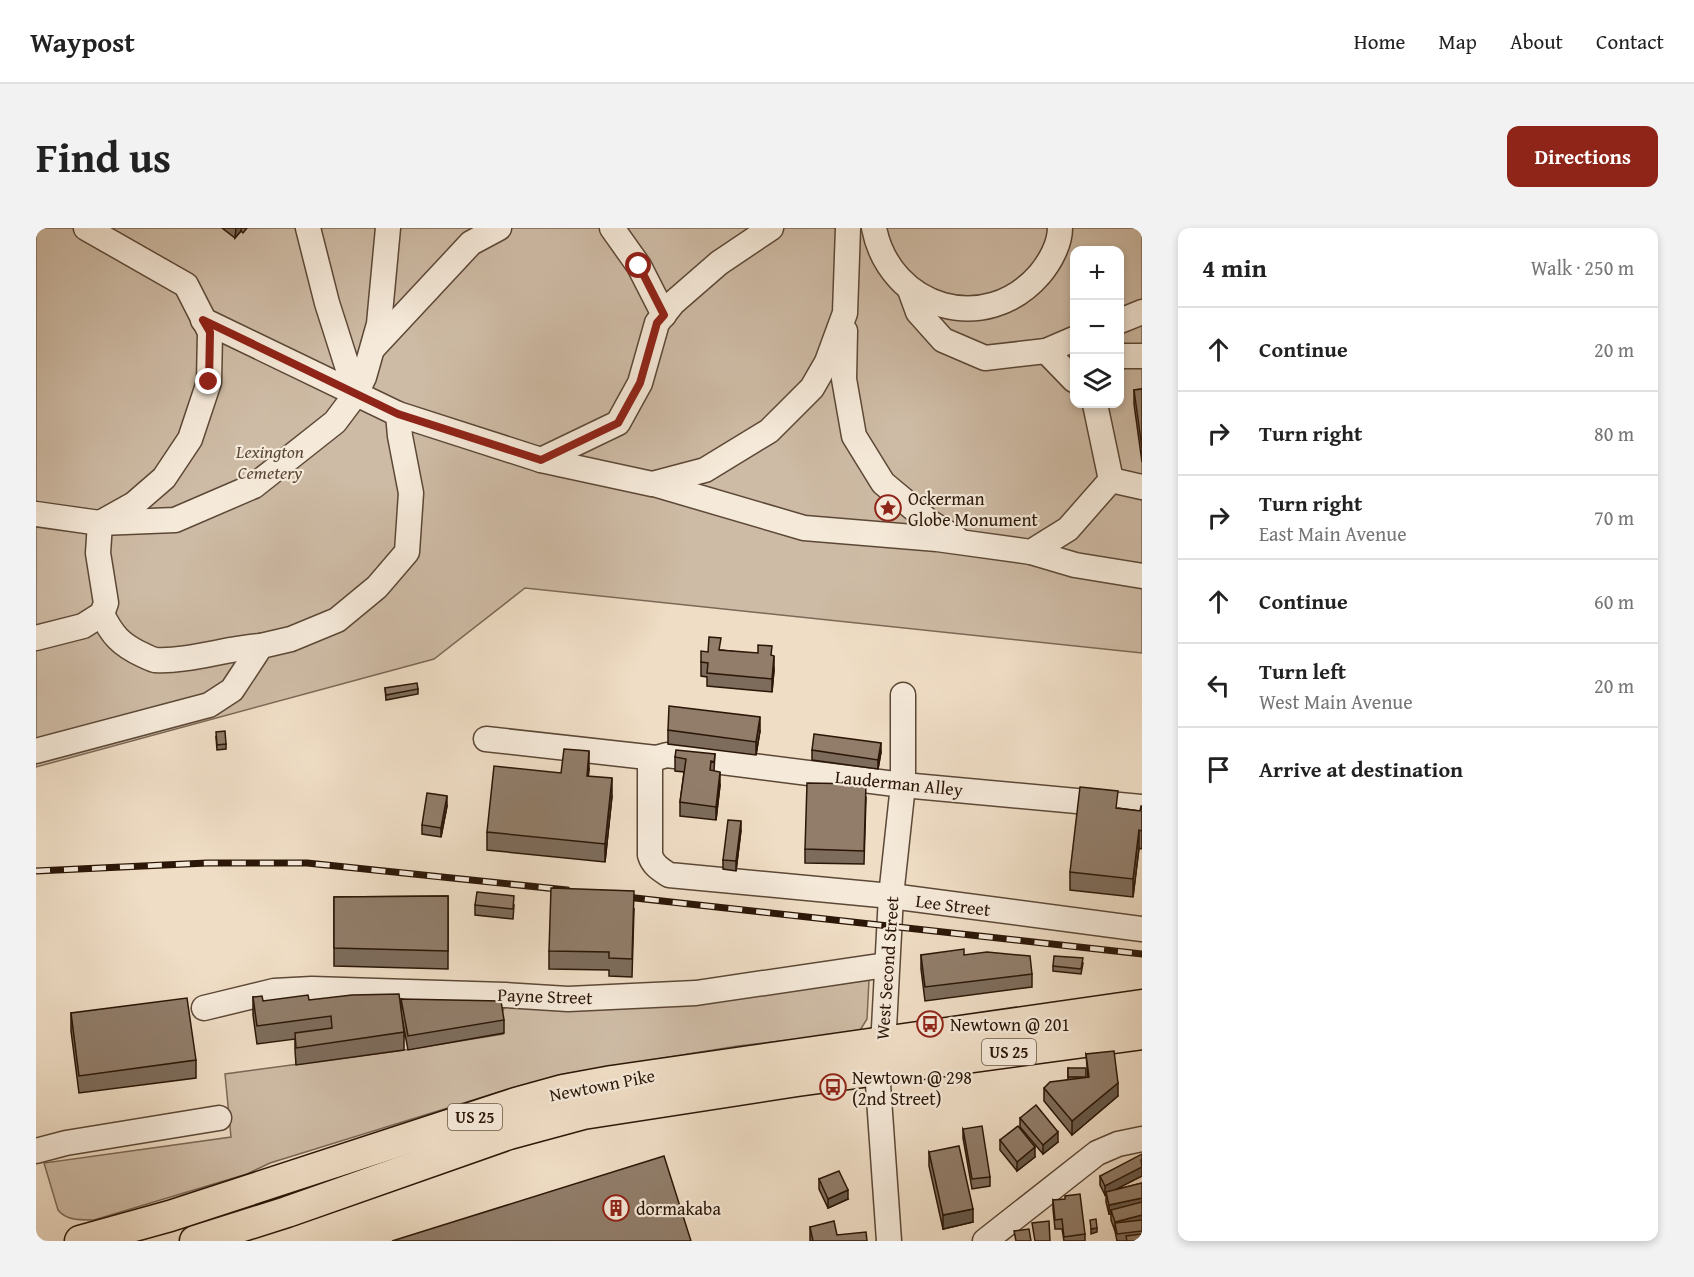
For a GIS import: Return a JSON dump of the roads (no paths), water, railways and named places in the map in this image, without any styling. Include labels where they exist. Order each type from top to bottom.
[{"type":"main road","name":"Newtown Pike","points":[[195,1241],[239,1236],[287,1212],[509,1134],[583,1114],[682,1098],[1142,1005]]},
{"type":"main road","name":"Newtown Pike","points":[[80,1241],[170,1216],[516,1103],[563,1090],[612,1081],[880,1057],[1138,1039]]},
{"type":"main road","points":[[275,1241],[287,1212]]},
{"type":"street","points":[[86,228],[186,285],[210,332],[209,382],[190,439],[164,478],[134,504],[100,523]]},
{"type":"street","points":[[308,228],[327,303],[356,394]]},
{"type":"street","points":[[36,514],[100,523],[175,520],[254,486],[335,423],[356,394],[364,376],[379,324],[388,228]]},
{"type":"street","points":[[372,349],[471,243],[499,228]]},
{"type":"street","points":[[612,228],[639,266],[664,315]]},
{"type":"street","points":[[541,460],[618,423],[640,383],[657,323],[673,303],[719,263],[771,228]]},
{"type":"street","points":[[848,228],[844,379],[854,436],[884,483],[931,524],[963,543]]},
{"type":"street","points":[[874,228],[878,246],[891,270],[910,290],[938,304],[970,309],[1001,303],[1028,287],[1049,263],[1060,228]]},
{"type":"street","points":[[910,290],[918,312],[943,340],[985,358],[1046,351],[1070,354]]},
{"type":"street","points":[[1124,319],[1142,312]]},
{"type":"street","points":[[652,484],[705,470],[769,431],[812,388],[827,362],[845,313]]},
{"type":"street","points":[[203,320],[398,414],[541,460],[652,484],[804,528],[963,543],[1031,552],[1075,565],[1142,576]]},
{"type":"street","points":[[1046,351],[1070,341]]},
{"type":"street","points":[[1046,351],[1070,376]]},
{"type":"street","points":[[1098,408],[1111,480]]},
{"type":"street","points":[[102,614],[110,630],[127,648],[154,660],[191,657],[240,647],[261,646],[291,639],[338,620],[377,587],[407,552],[411,493],[398,414]]},
{"type":"street","points":[[1031,552],[1068,529],[1111,480]]},
{"type":"street","points":[[1111,480],[1142,487]]},
{"type":"street","points":[[36,638],[83,627],[102,614],[106,603],[98,553],[100,523]]},
{"type":"street","points":[[36,751],[209,705],[232,690],[261,646]]},
{"type":"street","name":"West Second Street","points":[[889,1241],[880,1057],[891,896],[903,785],[903,694]]},
{"type":"street","name":"Lauderman Alley","points":[[486,739],[656,758],[667,754],[903,785],[1142,807]]},
{"type":"street","name":"Lee Street","points":[[656,758],[650,765],[649,845],[652,862],[669,874],[891,896],[1142,929]]},
{"type":"street","name":"Payne Street","points":[[204,1008],[274,991],[312,988],[505,994],[568,999],[696,993],[886,965]]},
{"type":"street","points":[[36,1151],[66,1143],[219,1118]]},
{"type":"street","points":[[985,1241],[1090,1158],[1118,1144],[1142,1139]]},
{"type":"railway","points":[[36,871],[207,863],[307,863],[567,890]]},
{"type":"railway","points":[[617,896],[1142,954]]},
{"type":"place","name":"Ockerman Globe Monument","points":[[888,508]]},
{"type":"place","name":"Newtown @ 201","points":[[930,1024]]},
{"type":"place","name":"Newtown @ 298 (2nd Street)","points":[[833,1087]]},
{"type":"place","name":"dormakaba","points":[[616,1208]]},
{"type":"park label","name":"Lexington Cemetery","points":[[270,461]]}]
